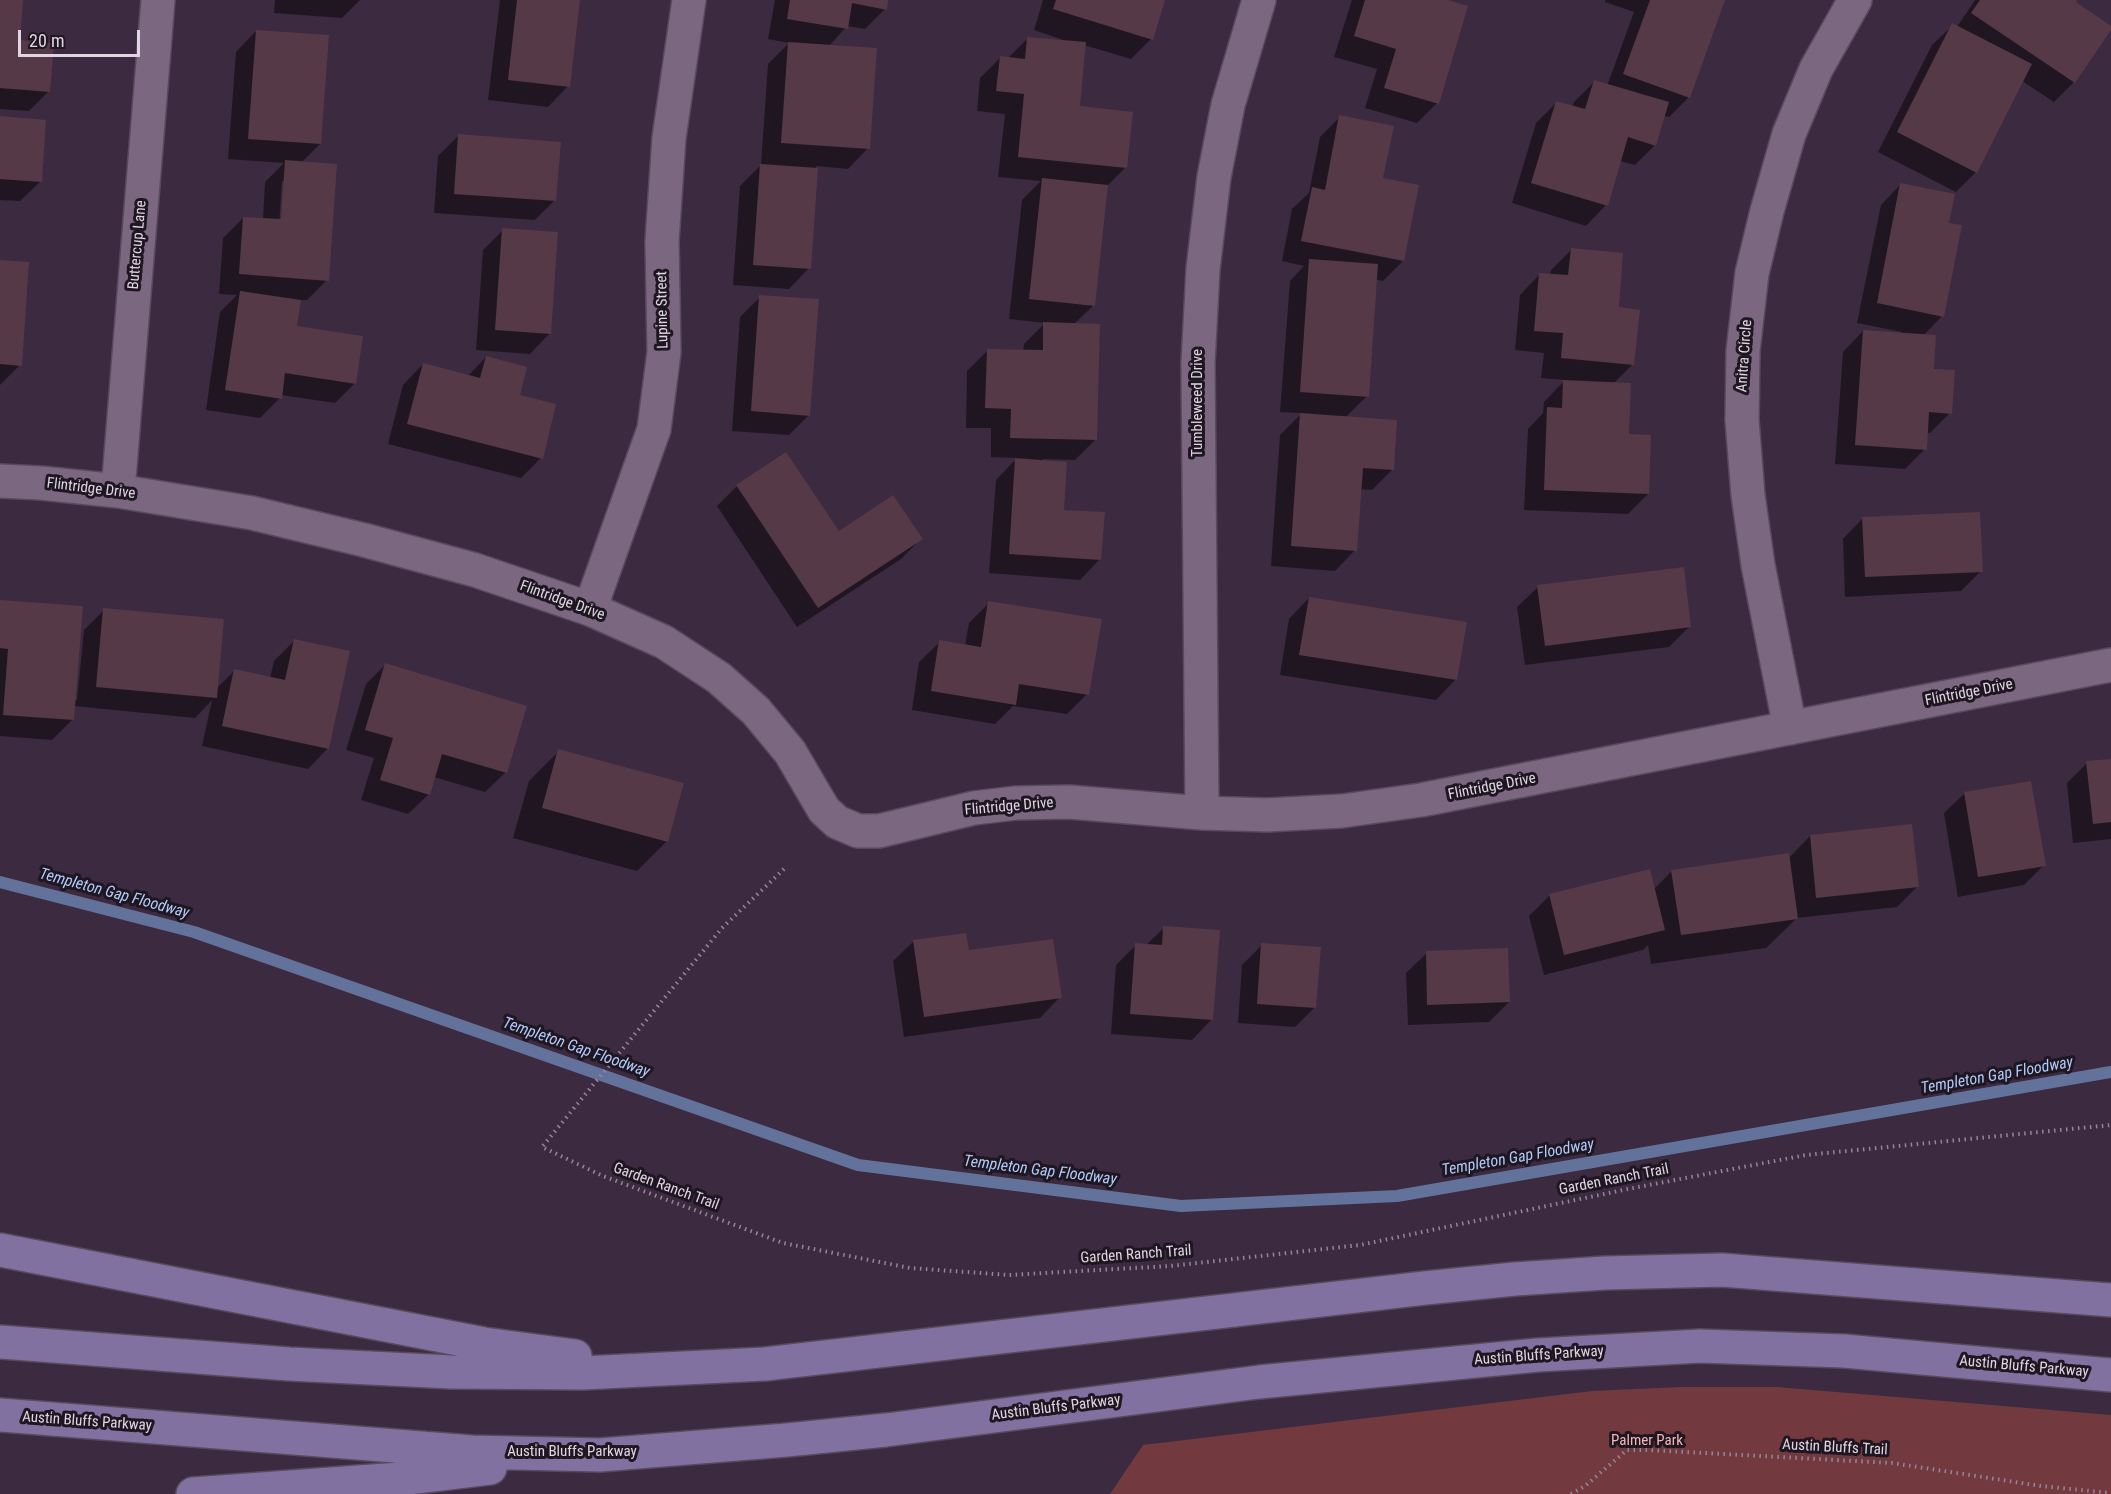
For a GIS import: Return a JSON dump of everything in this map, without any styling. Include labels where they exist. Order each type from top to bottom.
[{"type":"main road","points":[[0,1250],[484,1344],[671,1370]]},
{"type":"main road","points":[[0,1342],[278,1363],[451,1372],[583,1373],[765,1364],[1414,1289],[1605,1273],[1722,1270],[2111,1300]]},
{"type":"main road","name":"Austin Bluffs Parkway","points":[[0,1415],[472,1452],[600,1455],[798,1439],[1259,1382],[1538,1354],[1700,1346],[1844,1351],[2111,1375]]},
{"type":"main road","points":[[193,1494],[400,1479],[600,1455]]},
{"type":"street","name":"Buttercup Lane","points":[[118,491],[158,0]]},
{"type":"street","name":"Lupine Street","points":[[590,609],[654,429],[664,352],[662,240],[669,138],[689,0]]},
{"type":"street","name":"Tumbleweed Drive","points":[[1202,813],[1197,363],[1203,269],[1214,177],[1228,105],[1259,0]]},
{"type":"street","name":"Anitra Circle","points":[[1790,728],[1758,566],[1748,495],[1742,420],[1743,351],[1752,273],[1789,134],[1816,69],[1855,0]]},
{"type":"street","name":"Flintridge Drive","points":[[0,481],[118,491],[252,513],[475,570],[590,609],[664,642],[719,678],[756,711],[790,752],[825,810],[837,822],[858,831],[879,831],[974,808],[1016,803],[1069,802],[1202,813],[1267,814],[1342,811],[1421,800],[2111,664]]},
{"type":"path","name":"Garden Ranch Trail","points":[[784,869],[722,928],[542,1146],[603,1176],[783,1243],[910,1268],[1009,1275],[1170,1266],[1360,1245],[1628,1189],[1806,1155],[2111,1125]]},
{"type":"path","name":"Austin Bluffs Trail","points":[[1571,1494],[1585,1486],[1627,1450],[1892,1463],[2111,1493]]},
{"type":"green space","name":"Palmer Park","points":[[1679,1387],[1777,1387],[2111,1415],[2111,1494],[1110,1494],[1143,1445],[1592,1391]]},
{"type":"building","points":[[0,0],[23,0],[20,40],[54,43],[50,92],[0,88]]},
{"type":"building","points":[[517,0],[580,0],[570,87],[508,80]]},
{"type":"building","points":[[790,0],[888,0],[887,10],[852,3],[848,29],[787,19]]},
{"type":"building","points":[[1056,0],[1165,0],[1153,40],[1053,9]]},
{"type":"building","points":[[1365,0],[1448,0],[1468,6],[1439,104],[1384,88],[1396,49],[1354,36]]},
{"type":"building","points":[[1650,0],[1725,0],[1690,98],[1623,74]]},
{"type":"building","points":[[1980,0],[2077,0],[2076,2],[2111,26],[2111,30],[2075,83],[1971,13]]},
{"type":"building","points":[[1952,23],[2032,64],[1977,173],[1897,132]]},
{"type":"building","points":[[256,30],[329,35],[321,144],[248,139]]},
{"type":"building","points":[[1027,37],[1086,42],[1080,106],[1133,112],[1127,168],[1018,157],[1024,94],[996,91],[1000,56],[1025,59]]},
{"type":"building","points":[[788,42],[877,48],[870,149],[781,143]]},
{"type":"building","points":[[1594,80],[1669,102],[1656,146],[1628,137],[1608,206],[1531,183],[1556,101],[1585,109]]},
{"type":"building","points":[[1339,115],[1394,126],[1383,178],[1419,185],[1404,261],[1301,241],[1312,187],[1325,190]]},
{"type":"building","points":[[0,116],[46,120],[42,182],[0,179]]},
{"type":"building","points":[[458,134],[561,142],[556,201],[454,194]]},
{"type":"building","points":[[285,160],[337,164],[329,281],[239,274],[243,217],[281,219]]},
{"type":"building","points":[[760,164],[818,168],[811,269],[753,265]]},
{"type":"building","points":[[1042,178],[1108,185],[1095,306],[1029,299]]},
{"type":"building","points":[[1900,183],[1955,194],[1949,223],[1962,225],[1944,317],[1877,303]]},
{"type":"building","points":[[502,228],[558,232],[551,334],[495,330]]},
{"type":"building","points":[[1571,248],[1623,253],[1619,307],[1640,310],[1634,365],[1561,358],[1563,333],[1534,331],[1539,273],[1568,275]]},
{"type":"building","points":[[1309,259],[1378,264],[1369,397],[1300,392]]},
{"type":"building","points":[[0,260],[29,262],[22,366],[0,364]]},
{"type":"building","points":[[240,291],[301,300],[297,326],[363,336],[356,384],[285,373],[282,399],[225,390]]},
{"type":"building","points":[[759,295],[819,299],[810,416],[751,411]]},
{"type":"building","points":[[1043,322],[1100,324],[1097,440],[1010,438],[1011,409],[985,408],[987,349],[1043,350]]},
{"type":"building","points":[[1863,330],[1936,335],[1934,369],[1955,370],[1952,414],[1929,412],[1927,450],[1855,445]]},
{"type":"building","points":[[486,356],[527,367],[520,395],[556,404],[543,459],[407,424],[423,363],[480,378]]},
{"type":"building","points":[[1563,380],[1631,383],[1629,434],[1651,435],[1649,494],[1544,490],[1547,407],[1562,408]]},
{"type":"building","points":[[1300,413],[1397,420],[1394,470],[1363,468],[1357,551],[1291,546]]},
{"type":"building","points":[[786,452],[839,531],[893,495],[923,539],[818,608],[736,485]]},
{"type":"building","points":[[1015,458],[1067,462],[1064,510],[1105,512],[1101,560],[1009,554]]},
{"type":"building","points":[[1980,512],[1983,572],[1865,577],[1862,517]]},
{"type":"building","points":[[1684,567],[1691,627],[1545,646],[1537,585]]},
{"type":"building","points":[[1309,597],[1467,622],[1457,680],[1299,655]]},
{"type":"building","points":[[0,600],[83,606],[74,720],[3,715],[8,649],[0,648]]},
{"type":"building","points":[[988,601],[1102,619],[1089,695],[1019,684],[1016,705],[931,691],[939,640],[981,647]]},
{"type":"building","points":[[103,608],[224,619],[217,698],[96,687]]},
{"type":"building","points":[[294,639],[350,651],[329,749],[222,726],[234,669],[285,680]]},
{"type":"building","points":[[385,663],[527,706],[507,773],[442,754],[430,795],[380,780],[393,738],[365,730]]},
{"type":"building","points":[[558,749],[684,783],[668,842],[542,808]]},
{"type":"building","points":[[2111,759],[2111,822],[2093,824],[2086,761]]},
{"type":"building","points":[[2031,781],[2046,866],[1978,877],[1964,792]]},
{"type":"building","points":[[1912,824],[1919,887],[1816,898],[1810,835]]},
{"type":"building","points":[[1789,853],[1798,919],[1681,935],[1671,870]]},
{"type":"building","points":[[1650,869],[1665,930],[1564,955],[1549,894]]},
{"type":"building","points":[[1163,926],[1220,930],[1213,1020],[1130,1014],[1135,943],[1162,945]]},
{"type":"building","points":[[966,933],[969,950],[1053,939],[1062,998],[924,1017],[913,940]]},
{"type":"building","points":[[1261,943],[1321,947],[1316,1008],[1257,1004]]},
{"type":"building","points":[[1508,948],[1510,1002],[1427,1005],[1426,951]]},
{"type":"waterway","name":"Templeton Gap Floodway","points":[[0,882],[194,932],[858,1165],[1181,1206],[1397,1196],[2111,1072]]}]
